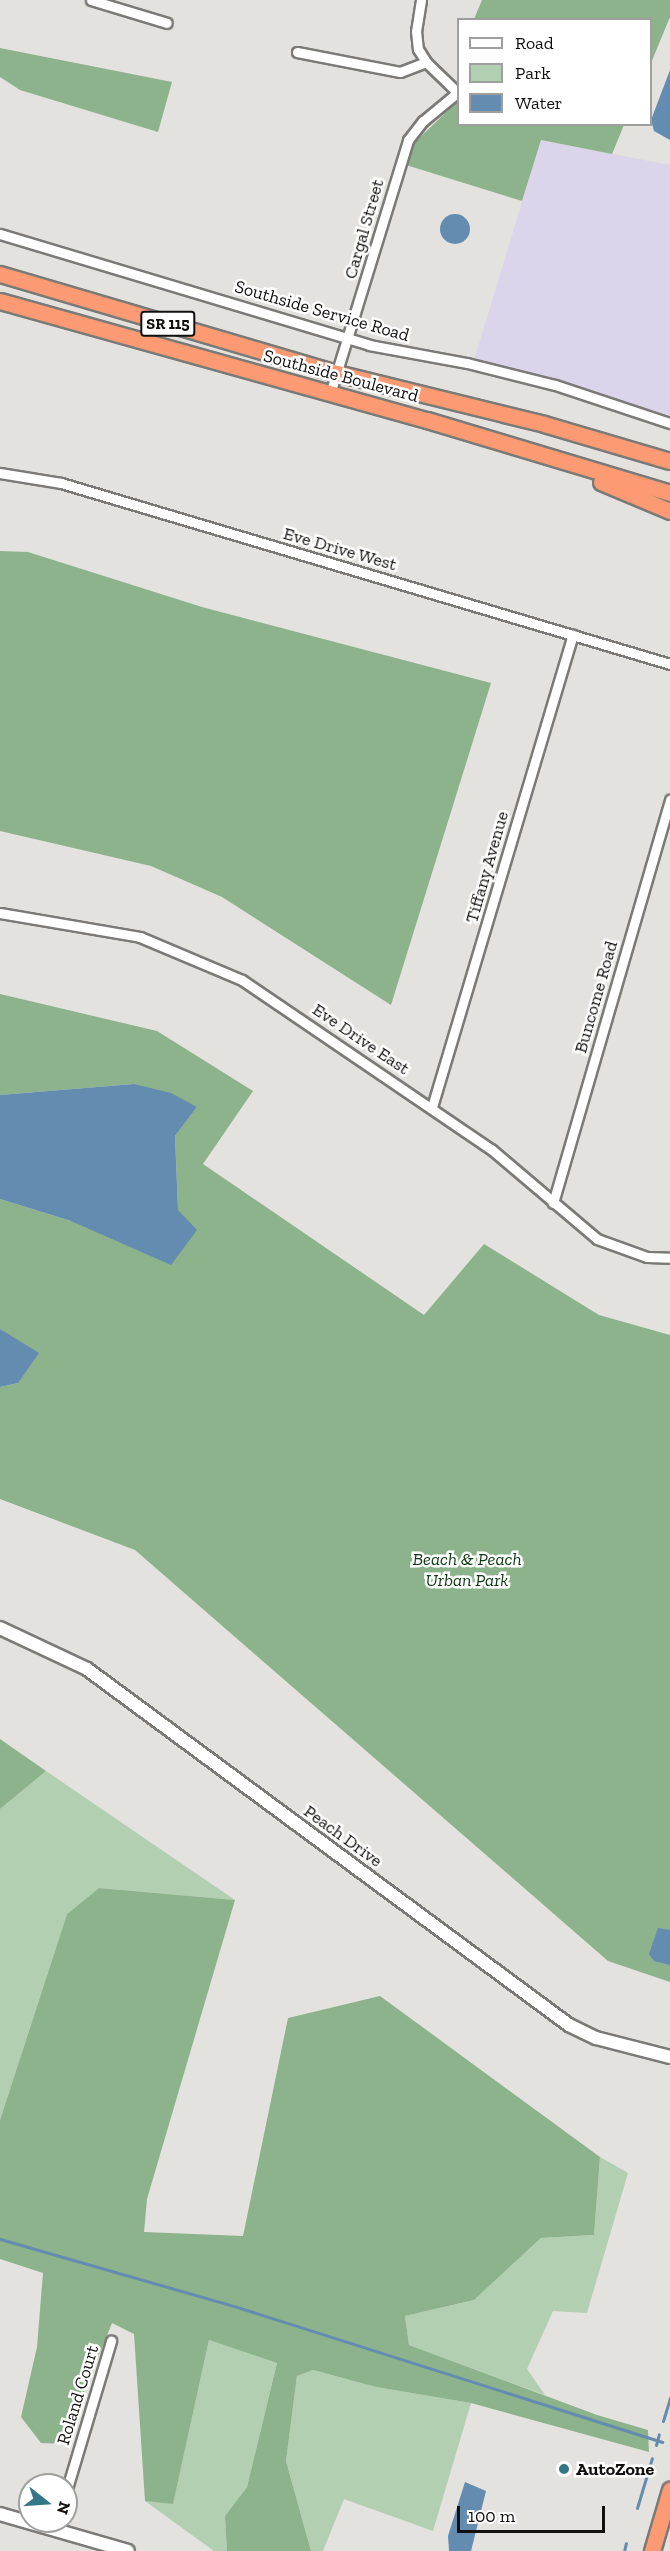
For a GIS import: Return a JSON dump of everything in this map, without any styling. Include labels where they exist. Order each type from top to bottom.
[{"type":"highway","name":"Southside Boulevard","points":[[0,274],[337,373],[544,424],[670,461]]},
{"type":"highway","name":"Southside Boulevard","points":[[0,301],[670,493]]},
{"type":"highway","points":[[540,456],[670,512]]},
{"type":"highway","points":[[652,2551],[670,2490]]},
{"type":"street","points":[[91,0],[167,23]]},
{"type":"street","points":[[421,0],[416,42],[426,62],[457,92]]},
{"type":"street","points":[[297,52],[400,72],[426,62]]},
{"type":"street","name":"Cargal Street","points":[[330,394],[408,140],[423,121],[457,94]]},
{"type":"street","name":"Southside Service Road","points":[[0,234],[349,338],[555,385],[670,423]]},
{"type":"street","name":"Eve Drive West","points":[[0,473],[61,483],[670,664]]},
{"type":"street","name":"Tiffany Avenue","points":[[432,1107],[573,635]]},
{"type":"street","name":"Buncome Road","points":[[553,1203],[670,800]]},
{"type":"street","name":"Eve Drive East","points":[[0,913],[140,936],[194,957],[266,994],[491,1149],[597,1239],[615,1248],[647,1257],[670,1258]]},
{"type":"street","name":"Peach Drive","points":[[0,1628],[87,1669],[569,2025],[596,2038],[670,2057]]},
{"type":"street","name":"Roland Court","points":[[72,2473],[111,2341]]},
{"type":"street","points":[[0,2514],[18,2517]]},
{"type":"street","points":[[78,2533],[128,2551]]},
{"type":"shaded area","points":[[541,140],[670,165],[670,415],[474,360]]},
{"type":"green space","points":[[482,0],[670,0],[670,17],[652,61],[652,18],[474,18]]},
{"type":"green space","points":[[0,48],[172,82],[158,132],[20,90],[0,77]]},
{"type":"green space","points":[[457,102],[457,126],[624,126],[612,154],[541,140],[522,201],[406,165],[415,142]]},
{"type":"green space","points":[[0,551],[28,552],[202,607],[491,683],[391,1005],[222,897],[151,866],[0,831]]},
{"type":"green space","name":"Beach & Peach Urban Park","points":[[0,994],[157,1031],[253,1091],[203,1164],[424,1315],[484,1244],[599,1315],[670,1335],[670,1982],[608,1961],[135,1550],[0,1499],[0,1387],[18,1383],[19,1342],[0,1329],[0,1199],[71,1221],[178,1210],[175,1136],[197,1107],[134,1084],[0,1095]]},
{"type":"green space","points":[[0,1739],[46,1771],[0,1809]]},
{"type":"green space","points":[[46,1771],[235,1900],[99,1888],[67,1914],[0,2120],[0,1809]]},
{"type":"green space","points":[[99,1888],[235,1900],[147,2199],[144,2232],[243,2236],[288,2018],[380,1996],[600,2157],[594,2235],[541,2238],[474,2300],[405,2316],[409,2345],[597,2415],[648,2430],[649,2452],[471,2403],[376,2387],[313,2370],[297,2376],[286,2461],[311,2551],[227,2551],[225,2516],[247,2487],[277,2363],[209,2340],[173,2504],[145,2501],[134,2334],[112,2323],[63,2444],[41,2443],[21,2417],[37,2347],[43,2273],[0,2259],[0,2120],[67,1914]]},
{"type":"green space","points":[[600,2157],[628,2173],[587,2313],[553,2311],[527,2369],[545,2395],[409,2345],[405,2316],[474,2300],[541,2238],[594,2235]]},
{"type":"green space","points":[[209,2340],[277,2363],[247,2487],[225,2516],[227,2551],[214,2551],[145,2501],[173,2503]]},
{"type":"green space","points":[[313,2370],[376,2387],[471,2403],[433,2531],[344,2499],[323,2551],[311,2551],[286,2461],[297,2376]]},
{"type":"water","points":[[670,70],[670,140],[654,131],[652,117]]},
{"type":"water","points":[[455,214],[466,218],[470,229],[466,240],[455,244],[444,240],[440,229],[444,218]]},
{"type":"water","points":[[134,1084],[171,1093],[197,1107],[175,1136],[178,1210],[197,1230],[171,1265],[71,1221],[0,1199],[0,1095]]},
{"type":"water","points":[[0,1329],[39,1353],[18,1383],[0,1387]]},
{"type":"water","points":[[658,1928],[670,1930],[670,1965],[654,1961],[649,1954]]},
{"type":"water","points":[[465,2482],[486,2491],[471,2551],[449,2551],[448,2536]]},
{"type":"waterway","points":[[0,2239],[240,2308],[662,2442]]},
{"type":"waterway","points":[[663,2421],[670,2398]]},
{"type":"waterway","points":[[656,2445],[659,2434]]},
{"type":"waterway","points":[[637,2508],[652,2458]]},
{"type":"waterway","points":[[624,2551],[626,2543]]},
{"type":"place","name":"AutoZone","points":[[564,2469]]}]
